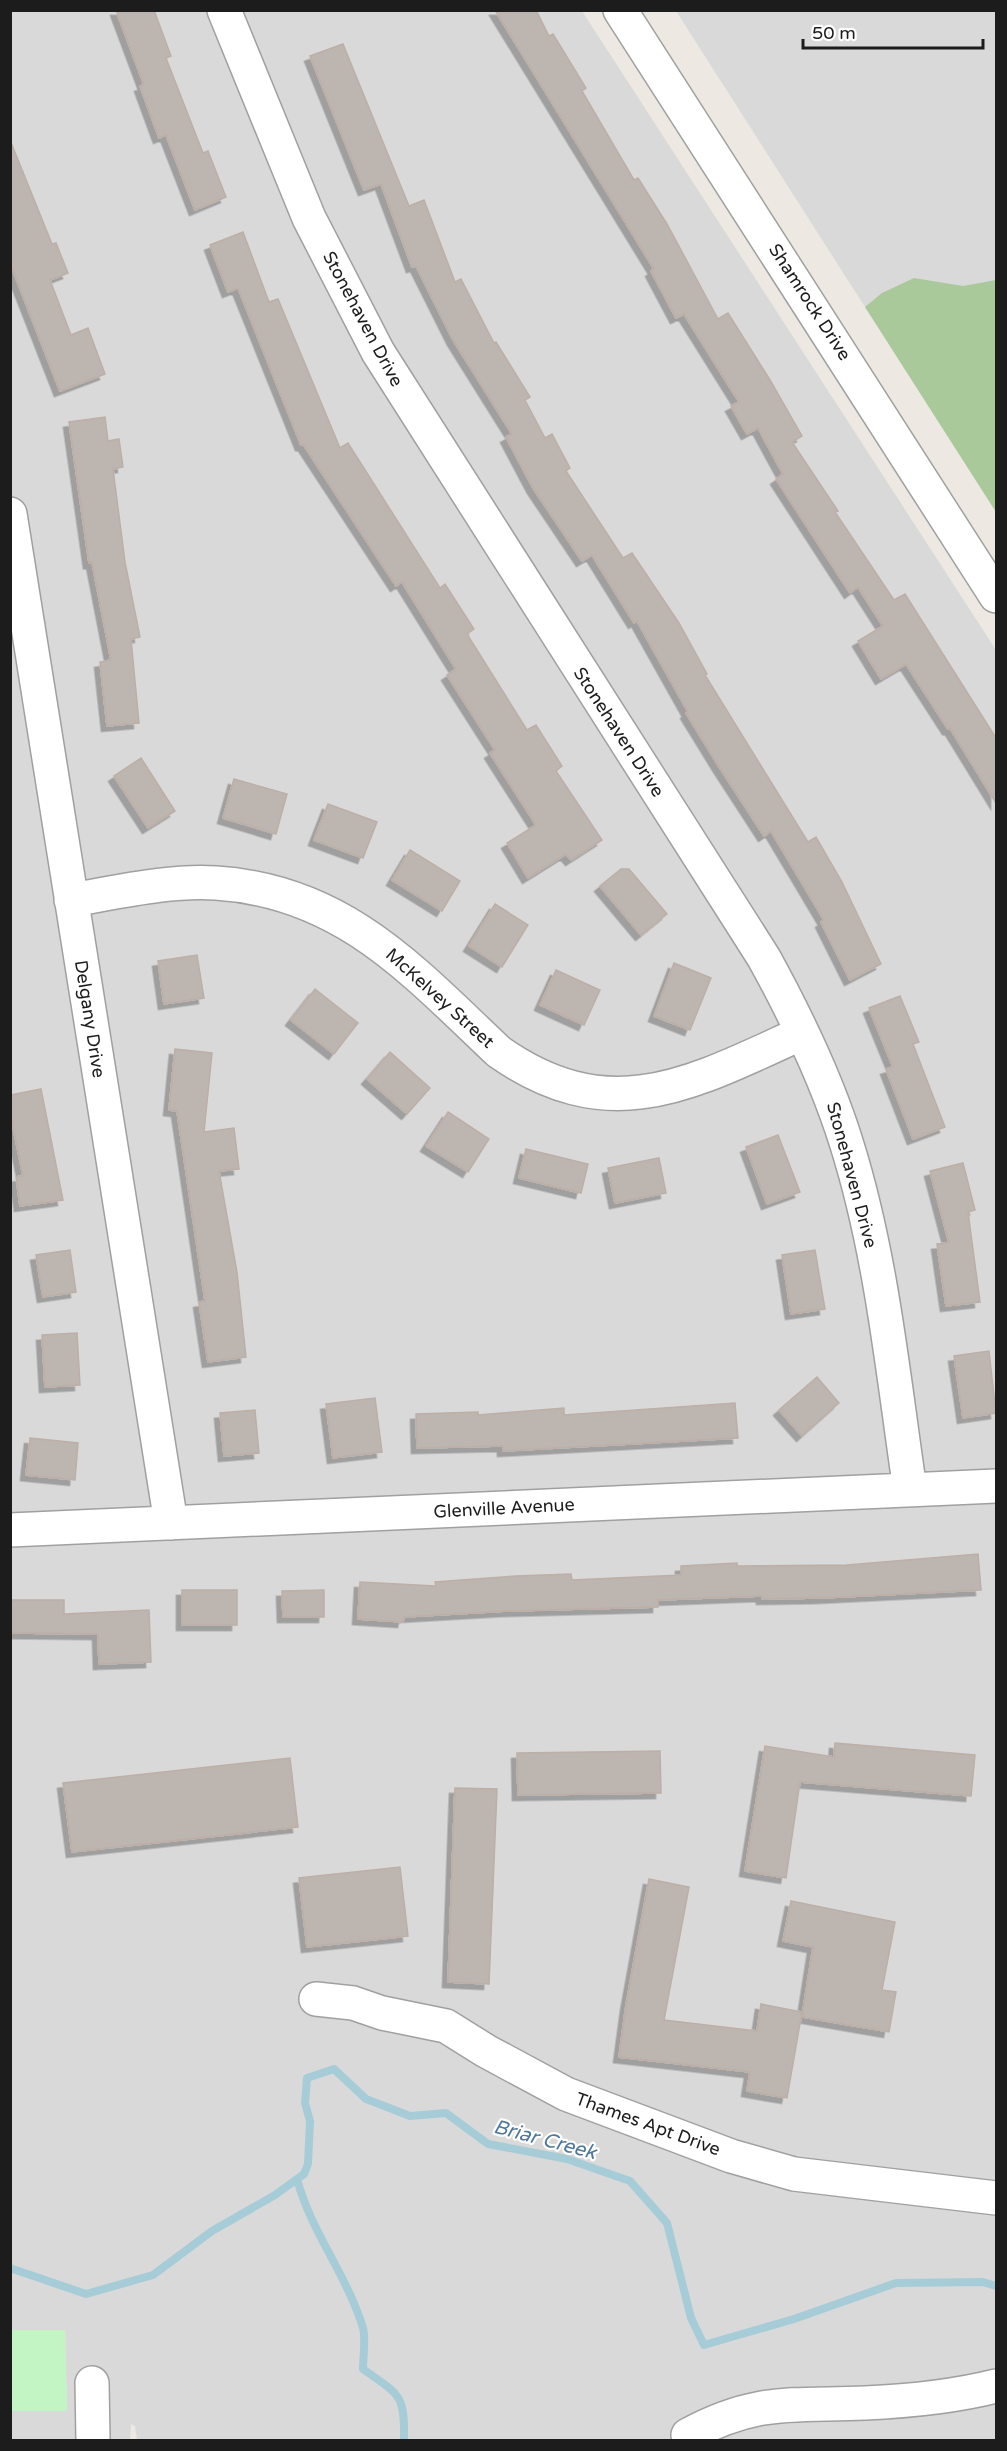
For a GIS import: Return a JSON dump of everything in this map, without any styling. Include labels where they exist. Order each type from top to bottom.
[{"type":"street","name":"Stonehaven Drive","points":[[224,10],[309,218],[378,352],[764,958],[802,1033],[828,1092],[858,1184],[874,1256],[910,1490]]},
{"type":"street","name":"Shamrock Drive","points":[[620,10],[996,596]]},
{"type":"street","name":"Delgany Drive","points":[[10,514],[171,1523]]},
{"type":"street","name":"McKelvey Street","points":[[71,900],[160,886],[217,884],[273,894],[321,910],[347,922],[391,951],[499,1052],[540,1076],[579,1090],[620,1095],[661,1090],[708,1076],[802,1033]]},
{"type":"street","name":"Glenville Avenue","points":[[10,1530],[996,1486]]},
{"type":"street","name":"Thames Apt Drive","points":[[316,1998],[352,2003],[382,2013],[446,2026],[486,2052],[566,2094],[731,2156],[794,2174],[996,2198]]},
{"type":"street","points":[[92,2383],[93,2440]]},
{"type":"street","points":[[688,2435],[717,2419],[743,2410],[781,2403],[864,2403],[946,2398],[996,2386]]},
{"type":"shaded area","points":[[11,11],[582,11],[996,650],[996,2440],[137,2440],[135,2426],[131,2424],[130,2440],[11,2440],[11,2411],[67,2411],[65,2330],[11,2330]]},
{"type":"shaded area","points":[[676,11],[996,11],[996,512],[865,307]]},
{"type":"green space","points":[[914,278],[963,286],[996,280],[996,512],[865,307],[882,293]]},
{"type":"green space","points":[[11,2330],[65,2330],[67,2411],[11,2411]]},
{"type":"building","points":[[116,10],[154,10],[171,56],[166,58],[203,153],[208,151],[226,197],[195,210],[166,135],[159,138],[140,86],[144,85]]},
{"type":"building","points":[[495,10],[536,10],[549,36],[553,34],[586,88],[582,91],[634,180],[638,178],[667,224],[718,319],[728,313],[770,380],[802,436],[792,442],[838,511],[835,512],[894,600],[905,594],[996,738],[996,803],[950,728],[948,729],[906,664],[881,679],[858,641],[883,626],[858,587],[850,593],[776,479],[783,474],[758,428],[747,434],[731,406],[739,402],[684,314],[676,318],[651,271],[654,269]]},
{"type":"building","points":[[343,44],[409,206],[424,200],[455,282],[461,279],[494,343],[496,342],[530,397],[525,400],[545,438],[552,434],[570,468],[566,471],[623,558],[632,553],[679,623],[707,674],[705,675],[808,842],[816,837],[842,882],[881,964],[850,980],[821,922],[824,920],[771,831],[764,836],[718,765],[686,713],[688,712],[637,621],[634,623],[592,555],[582,561],[533,488],[506,437],[512,434],[453,340],[416,266],[412,267],[381,184],[364,190],[310,56]]},
{"type":"building","points":[[10,140],[52,244],[56,243],[68,273],[50,280],[71,335],[88,328],[105,374],[60,391],[10,263]]},
{"type":"building","points":[[243,232],[269,302],[278,299],[340,448],[348,443],[440,588],[445,584],[474,629],[467,634],[527,730],[536,725],[562,766],[556,771],[602,840],[571,860],[566,854],[528,878],[507,843],[536,825],[490,753],[495,750],[447,675],[456,669],[402,582],[396,586],[303,444],[301,445],[238,288],[228,292],[210,245]]},
{"type":"building","points":[[105,417],[108,441],[119,439],[123,467],[113,469],[125,562],[140,637],[131,639],[139,723],[107,726],[100,662],[111,660],[92,562],[89,563],[69,422]]},
{"type":"building","points":[[141,758],[175,811],[148,828],[114,776]]},
{"type":"building","points":[[234,779],[287,794],[276,834],[223,818]]},
{"type":"building","points":[[328,804],[377,822],[363,858],[314,840]]},
{"type":"building","points":[[410,850],[460,881],[442,911],[392,880]]},
{"type":"building","points":[[621,869],[629,869],[667,914],[641,935],[600,886]]},
{"type":"building","points":[[495,904],[528,925],[502,967],[469,946]]},
{"type":"building","points":[[197,955],[204,998],[164,1004],[158,961]]},
{"type":"building","points":[[674,963],[711,978],[690,1030],[654,1016]]},
{"type":"building","points":[[556,970],[600,990],[584,1025],[540,1005]]},
{"type":"building","points":[[315,989],[358,1023],[334,1054],[291,1020]]},
{"type":"building","points":[[900,996],[919,1042],[913,1044],[945,1127],[913,1139],[886,1069],[893,1067],[869,1008]]},
{"type":"building","points":[[175,1049],[212,1053],[204,1132],[234,1128],[239,1169],[219,1171],[237,1272],[246,1357],[208,1362],[199,1302],[205,1301],[177,1111],[169,1110]]},
{"type":"building","points":[[390,1052],[430,1088],[407,1114],[367,1079]]},
{"type":"building","points":[[41,1089],[63,1200],[20,1206],[16,1177],[23,1176],[10,1112],[10,1095]]},
{"type":"building","points":[[448,1112],[489,1139],[468,1172],[426,1146]]},
{"type":"building","points":[[778,1135],[800,1192],[767,1204],[746,1147]]},
{"type":"building","points":[[526,1149],[588,1164],[581,1193],[519,1178]]},
{"type":"building","points":[[659,1158],[666,1193],[615,1203],[608,1168]]},
{"type":"building","points":[[963,1163],[975,1210],[968,1212],[980,1302],[946,1306],[937,1244],[949,1243],[930,1171]]},
{"type":"building","points":[[70,1250],[76,1292],[43,1297],[36,1255]]},
{"type":"building","points":[[815,1250],[825,1309],[791,1314],[782,1255]]},
{"type":"building","points":[[77,1333],[80,1385],[45,1387],[42,1335]]},
{"type":"building","points":[[989,1351],[996,1413],[963,1418],[954,1356]]},
{"type":"building","points":[[817,1377],[839,1403],[802,1436],[779,1410]]},
{"type":"building","points":[[375,1398],[382,1452],[333,1458],[326,1404]]},
{"type":"building","points":[[735,1403],[738,1438],[503,1451],[503,1446],[417,1448],[416,1414],[478,1412],[478,1415],[564,1408],[564,1415]]},
{"type":"building","points":[[255,1410],[259,1453],[224,1456],[220,1413]]},
{"type":"building","points":[[30,1438],[78,1443],[75,1480],[26,1475]]},
{"type":"building","points":[[978,1554],[981,1590],[821,1598],[762,1599],[762,1596],[658,1600],[658,1607],[507,1611],[404,1617],[403,1622],[358,1619],[360,1582],[436,1586],[435,1582],[571,1574],[572,1580],[681,1575],[681,1566],[737,1563],[737,1566],[847,1565]]},
{"type":"building","points":[[182,1590],[237,1590],[237,1625],[182,1625]]},
{"type":"building","points":[[324,1590],[324,1617],[283,1617],[282,1591]]},
{"type":"building","points":[[10,1600],[64,1600],[64,1614],[149,1610],[151,1662],[99,1664],[98,1634],[10,1633]]},
{"type":"building","points":[[835,1743],[975,1755],[971,1796],[800,1782],[786,1878],[745,1871],[765,1746],[834,1757]]},
{"type":"building","points":[[660,1751],[661,1793],[518,1795],[517,1753]]},
{"type":"building","points":[[290,1758],[298,1827],[72,1852],[63,1783]]},
{"type":"building","points":[[455,1788],[497,1789],[489,1984],[448,1982]]},
{"type":"building","points":[[400,1867],[408,1936],[307,1947],[299,1878]]},
{"type":"building","points":[[649,1879],[689,1887],[664,2020],[757,2031],[761,2004],[802,2012],[787,2098],[747,2091],[750,2072],[619,2057]]},
{"type":"building","points":[[791,1901],[895,1922],[882,1990],[896,1992],[889,2032],[802,2017],[813,1947],[783,1941]]},
{"type":"waterway","name":"Briar Creek","points":[[10,2268],[86,2294],[153,2275],[212,2231],[275,2195],[304,2174],[308,2164],[310,2121],[305,2103],[307,2078],[334,2069],[366,2099],[410,2116],[446,2113],[488,2144],[567,2159],[630,2181],[667,2223],[691,2318],[704,2345],[794,2319],[896,2283],[983,2282],[996,2286]]},
{"type":"waterway","points":[[297,2179],[311,2217],[348,2290],[363,2328],[363,2369],[385,2384],[397,2397],[403,2413],[404,2440]]}]
